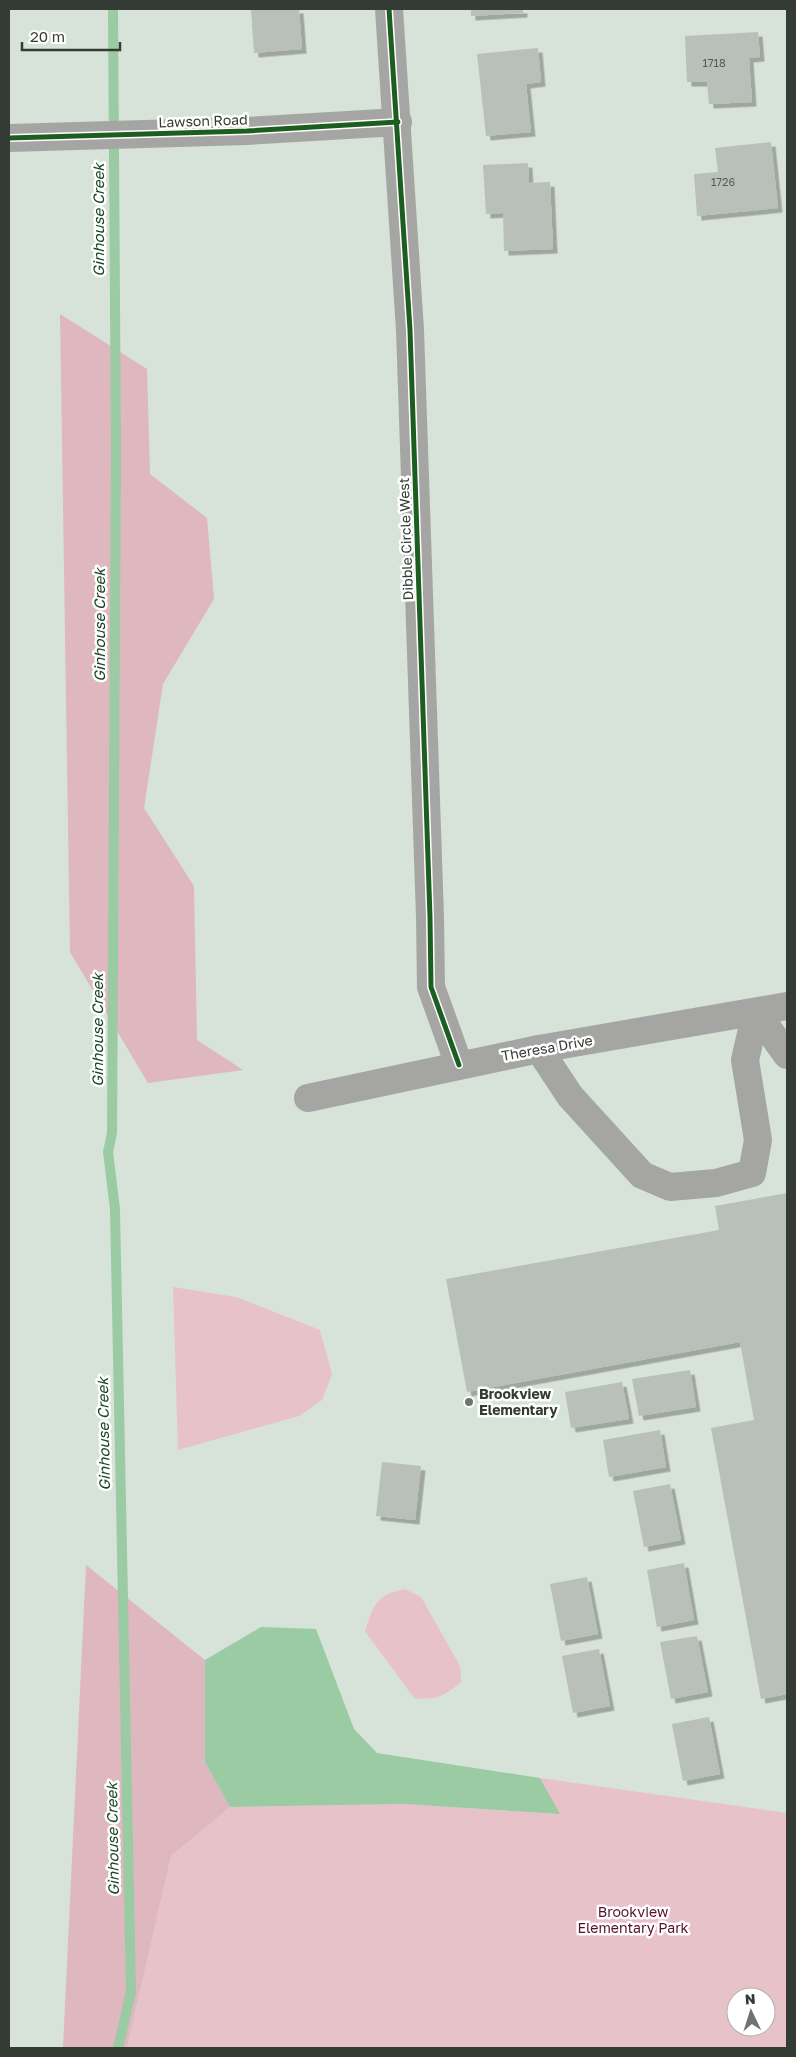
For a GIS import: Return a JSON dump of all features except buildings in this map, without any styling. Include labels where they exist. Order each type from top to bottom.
[{"type":"street","name":"Dibble Circle West","points":[[389,9],[398,122],[410,330],[431,988],[459,1065]]},
{"type":"street","name":"Lawson Road","points":[[9,138],[247,131],[398,122]]},
{"type":"street","name":"Theresa Drive","points":[[308,1098],[540,1049],[787,1006]]},
{"type":"street","points":[[540,1049],[570,1096],[642,1175],[670,1187],[716,1182],[752,1174],[758,1140],[745,1060],[756,1012]]},
{"type":"street","points":[[756,1012],[787,1056]]},
{"type":"green space","points":[[173,1287],[236,1297],[320,1330],[332,1374],[322,1400],[299,1416],[178,1450]]},
{"type":"green space","points":[[405,1589],[421,1597],[460,1666],[461,1682],[449,1691],[434,1698],[414,1698],[365,1631],[374,1607],[378,1602],[388,1594]]},
{"type":"green space","name":"Brookview Elementary Park","points":[[540,1778],[787,1813],[787,2048],[127,2048],[171,1856],[230,1807],[404,1804],[559,1814]]},
{"type":"shaded area","points":[[60,314],[147,369],[150,474],[207,518],[214,599],[163,684],[144,808],[194,886],[197,1040],[243,1070],[148,1083],[70,952]]},
{"type":"shaded area","points":[[86,1565],[205,1660],[205,1762],[230,1807],[171,1856],[127,2048],[63,2048]]},
{"type":"shaded area","points":[[261,1627],[316,1629],[354,1729],[377,1753],[540,1778],[560,1814],[404,1804],[230,1807],[205,1762],[205,1660]]},
{"type":"waterway","name":"Ginhouse Creek","points":[[113,9],[116,452],[112,1133],[108,1152],[115,1209],[131,1992],[118,2048]]},
{"type":"cycle path","points":[[389,9],[410,330],[431,987],[459,1065]]},
{"type":"cycle path","points":[[9,138],[247,131],[398,122]]},
{"type":"place","name":"Brookview Elementary","points":[[469,1402]]}]
